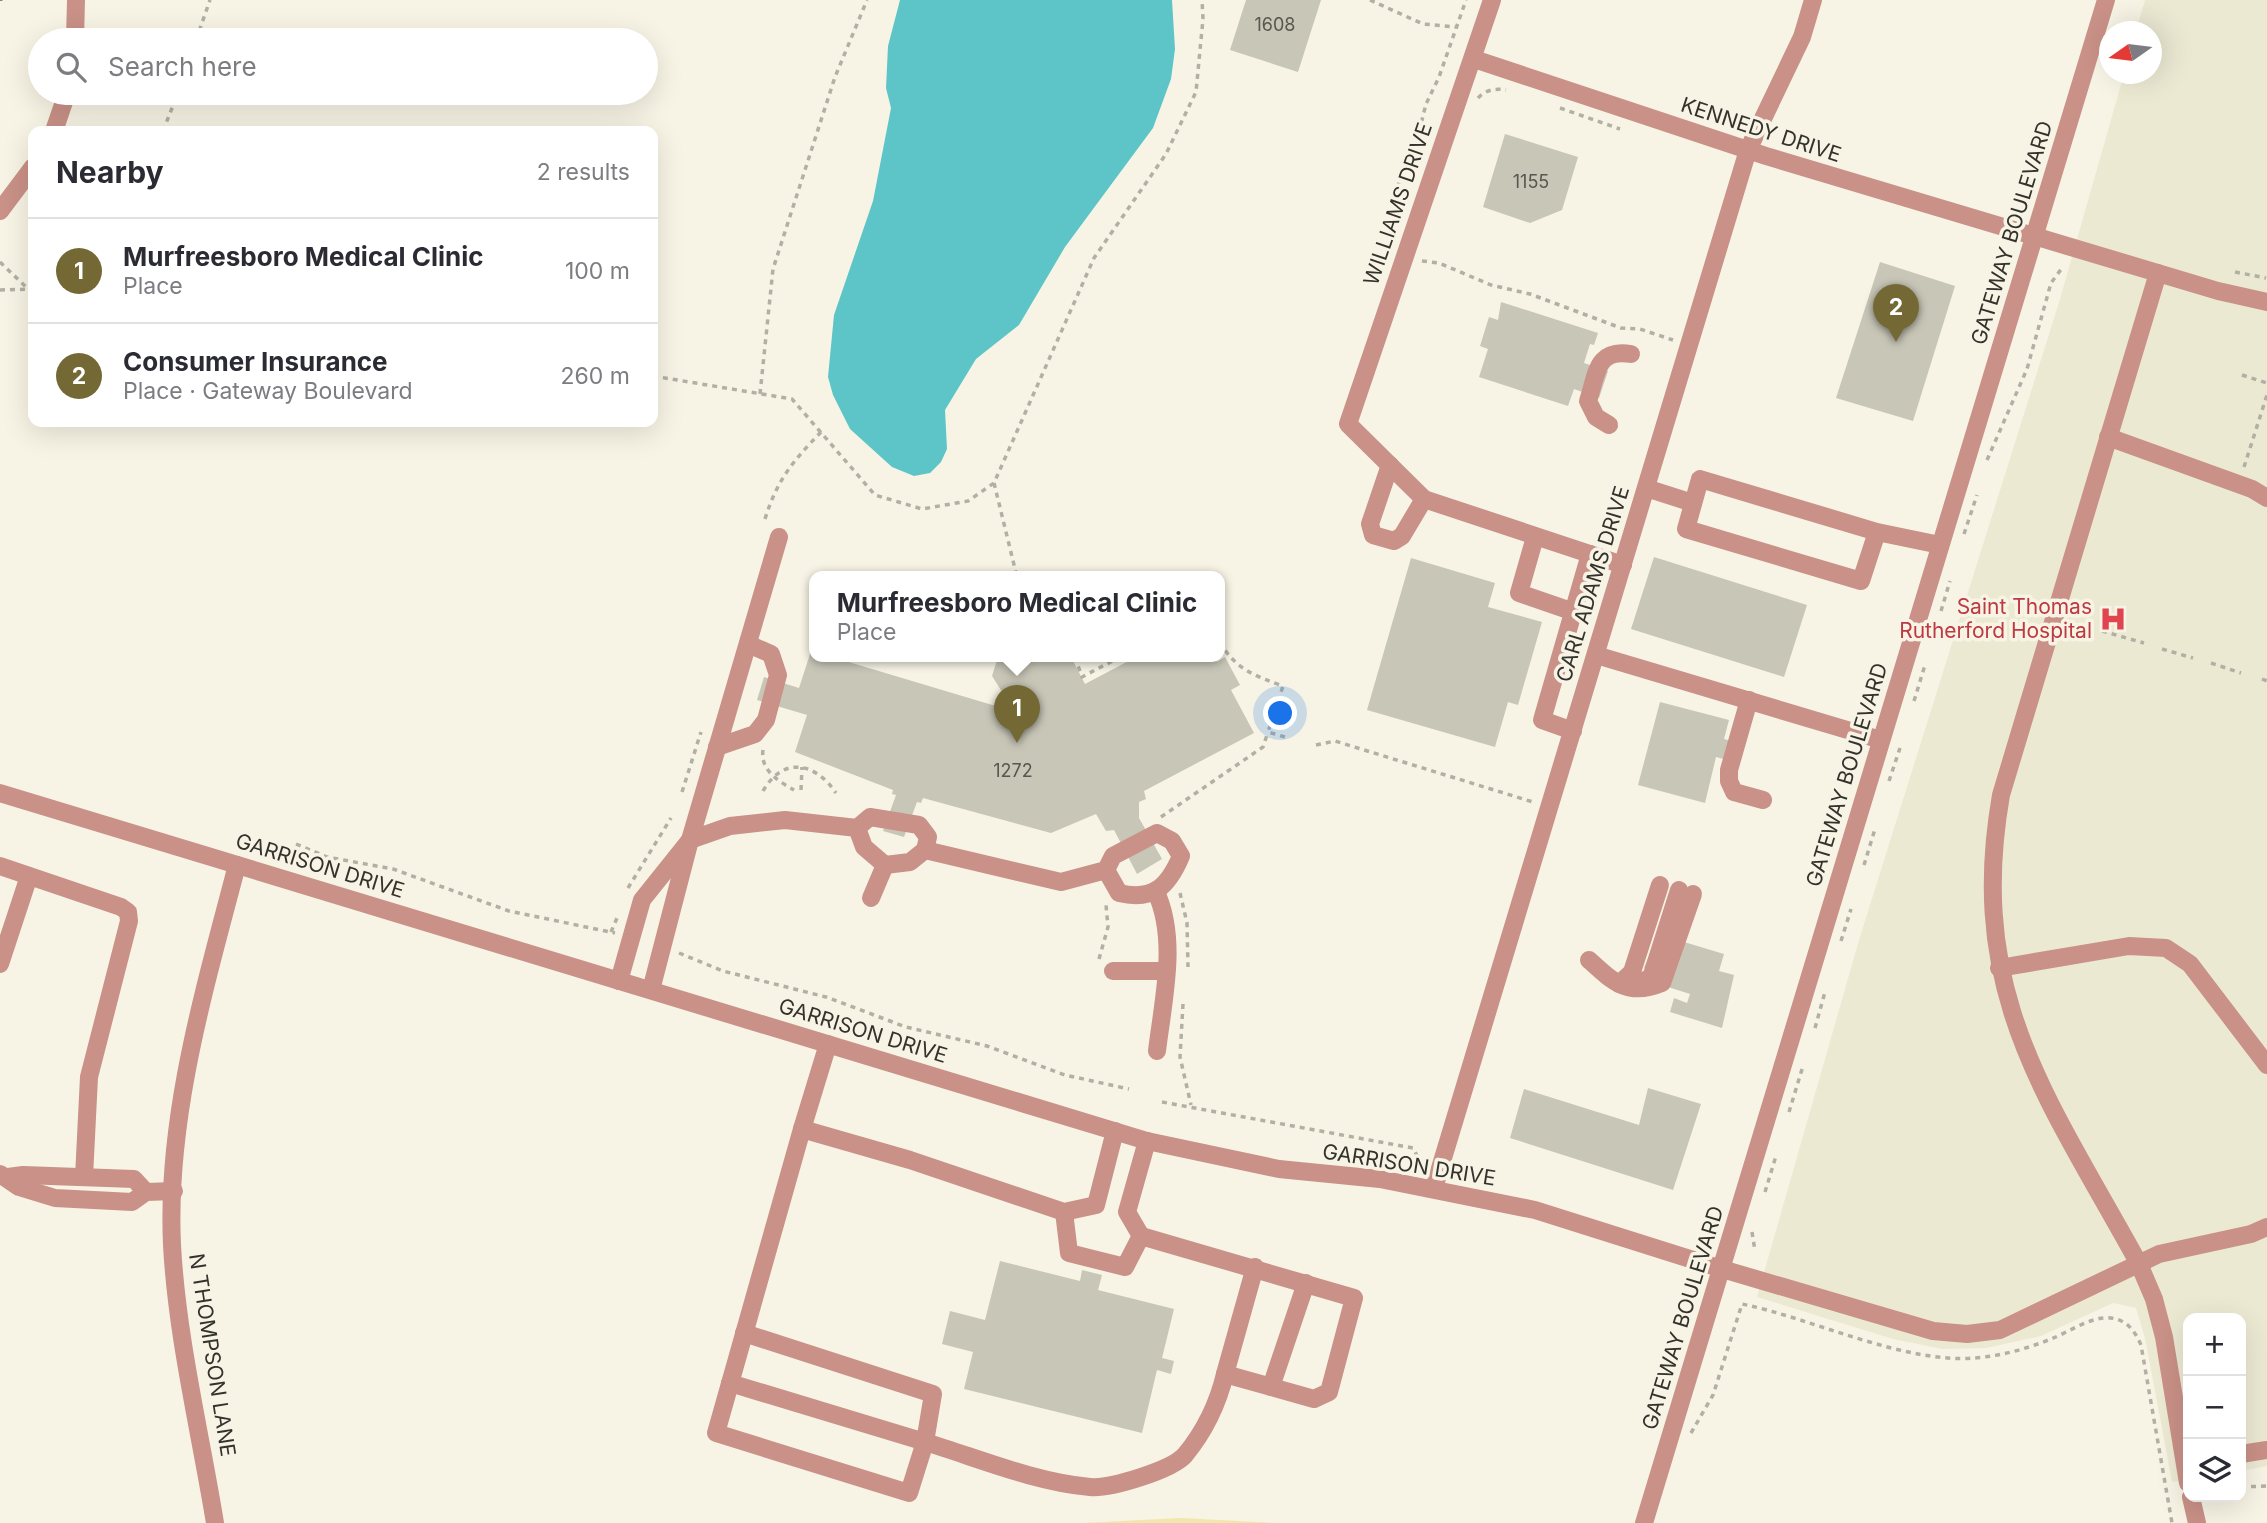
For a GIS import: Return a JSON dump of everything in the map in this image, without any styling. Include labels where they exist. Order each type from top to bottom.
[{"type":"street","points":[[75,28],[76,0]]},
{"type":"street","name":"WILLIAMS DRIVE","points":[[1390,465],[1349,424],[1492,0]]},
{"type":"street","name":"CARL ADAMS DRIVE","points":[[1434,1188],[1748,150],[1802,37],[1813,0]]},
{"type":"street","name":"GATEWAY BOULEVARD","points":[[1644,1523],[2106,0]]},
{"type":"street","name":"KENNEDY DRIVE","points":[[1474,59],[1748,150],[2158,273],[2267,302]]},
{"type":"street","points":[[56,126],[63,105]]},
{"type":"street","points":[[0,211],[28,174]]},
{"type":"street","points":[[2158,273],[2001,795],[1994,844],[1992,890],[1999,968],[2012,1018],[2031,1068],[2139,1264],[2154,1298],[2164,1337],[2183,1446]]},
{"type":"street","points":[[1609,425],[1597,416],[1588,401],[1606,356],[1616,351],[1631,354]]},
{"type":"street","points":[[2108,438],[2252,489],[2267,498]]},
{"type":"street","points":[[1424,499],[1402,536],[1394,541],[1373,535],[1370,524],[1390,465],[1424,499],[1623,565]]},
{"type":"street","points":[[1877,532],[1861,582],[1686,529],[1700,479],[1877,532],[1940,545]]},
{"type":"street","points":[[1646,488],[1693,503]]},
{"type":"street","points":[[651,990],[690,840],[779,537]]},
{"type":"street","points":[[1535,537],[1520,593],[1574,612]]},
{"type":"street","points":[[1573,731],[1542,720],[1590,554]]},
{"type":"street","points":[[717,747],[755,734],[766,720],[778,676],[771,653],[748,644]]},
{"type":"street","points":[[1596,655],[1881,740]]},
{"type":"street","points":[[1749,700],[1729,770],[1729,781],[1734,792],[1763,800]]},
{"type":"street","name":"GARRISON DRIVE","points":[[0,793],[1147,1141],[1279,1169],[1380,1179],[1535,1210],[1917,1327],[1967,1334],[2014,1325],[2170,1250],[2251,1234],[2267,1227]]},
{"type":"street","points":[[619,981],[642,900],[690,840],[730,827],[785,820],[858,828],[870,817],[919,825],[928,837],[925,850],[910,862],[885,865],[863,847],[858,828]]},
{"type":"street","points":[[1157,833],[1172,841],[1181,856],[1173,876],[1156,892],[1135,897],[1119,892],[1106,870],[1112,856],[1157,833]]},
{"type":"street","points":[[925,850],[1061,882],[1106,870]]},
{"type":"street","name":"N THOMPSON LANE","points":[[215,1523],[181,1325],[172,1244],[174,1191],[192,1040],[236,864]]},
{"type":"street","points":[[871,898],[885,865]]},
{"type":"street","points":[[0,866],[121,906],[128,912],[129,921],[89,1077],[84,1177]]},
{"type":"street","points":[[0,964],[29,876]]},
{"type":"street","points":[[1624,985],[1632,972],[1660,884]]},
{"type":"street","points":[[1156,892],[1163,908],[1166,971],[1157,1051]]},
{"type":"street","points":[[1589,960],[1624,985],[1643,991],[1661,983],[1686,892]]},
{"type":"street","points":[[1999,968],[2129,946],[2166,948],[2190,964],[2267,1065]]},
{"type":"street","points":[[1105,969],[1166,971]]},
{"type":"street","points":[[744,1333],[933,1394],[925,1442],[909,1493],[716,1433],[730,1382],[802,1129],[828,1044]]},
{"type":"street","points":[[802,1129],[910,1160],[1065,1212],[1096,1205],[1127,1212]]},
{"type":"street","points":[[1096,1205],[1115,1131]]},
{"type":"street","points":[[1147,1141],[1127,1212],[1141,1236],[1354,1298],[1329,1392],[1314,1399],[1225,1374]]},
{"type":"street","points":[[4,1176],[19,1186],[64,1199],[132,1202],[146,1192],[174,1191]]},
{"type":"street","points":[[4,1176],[134,1179],[146,1192]]},
{"type":"street","points":[[64,1176],[64,1199]]},
{"type":"street","points":[[1065,1212],[1069,1254],[1125,1267],[1141,1236]]},
{"type":"street","points":[[730,1382],[1052,1481],[1093,1488],[1139,1478],[1183,1457],[1218,1401],[1255,1267]]},
{"type":"street","points":[[1271,1387],[1306,1283]]},
{"type":"street","points":[[2246,1453],[2267,1450]]},
{"type":"street","points":[[2192,1502],[2197,1523]]},
{"type":"path","points":[[200,28],[210,0]]},
{"type":"path","points":[[760,394],[773,269],[835,77],[867,0]]},
{"type":"path","points":[[658,377],[792,399],[875,495],[922,509],[968,501],[994,483],[1094,258],[1166,154],[1196,92],[1203,19],[1202,0]]},
{"type":"path","points":[[1370,0],[1423,24],[1457,28],[1480,38]]},
{"type":"path","points":[[1392,227],[1397,187],[1413,156],[1426,104],[1466,0]]},
{"type":"path","points":[[1474,103],[1482,93],[1498,88],[1511,92]]},
{"type":"path","points":[[1551,104],[1620,129]]},
{"type":"path","points":[[165,126],[173,105]]},
{"type":"path","points":[[1423,251],[1420,262],[1439,262],[1491,285],[1530,294],[1621,328],[1676,340]]},
{"type":"path","points":[[0,261],[27,288]]},
{"type":"path","points":[[1986,463],[2027,369],[2052,283],[2062,268]]},
{"type":"path","points":[[2235,272],[2266,278]]},
{"type":"path","points":[[0,290],[27,288]]},
{"type":"path","points":[[2242,375],[2267,383]]},
{"type":"path","points":[[2242,471],[2267,396]]},
{"type":"path","points":[[765,519],[773,494],[790,464],[821,432]]},
{"type":"path","points":[[994,483],[1016,571]]},
{"type":"path","points":[[1962,541],[1977,491]]},
{"type":"path","points":[[1938,620],[1952,575]]},
{"type":"path","points":[[2102,631],[2144,643]]},
{"type":"path","points":[[2162,649],[2193,658]]},
{"type":"path","points":[[1157,820],[1263,747],[1283,686],[1249,673],[1234,663],[1225,650]]},
{"type":"path","points":[[1077,662],[1082,677],[1110,662]]},
{"type":"path","points":[[2211,663],[2241,673]]},
{"type":"path","points":[[1910,713],[1925,664]]},
{"type":"path","points":[[682,792],[701,732]]},
{"type":"path","points":[[1268,732],[1285,737]]},
{"type":"path","points":[[1316,745],[1335,741],[1535,803]]},
{"type":"path","points":[[1887,785],[1900,745]]},
{"type":"path","points":[[762,750],[763,763],[773,776],[794,790]]},
{"type":"path","points":[[801,790],[802,767]]},
{"type":"path","points":[[763,791],[773,776],[802,767],[817,772],[836,793]]},
{"type":"path","points":[[1861,871],[1878,818]]},
{"type":"path","points":[[296,844],[327,857],[393,869],[509,911],[617,934]]},
{"type":"path","points":[[1187,883],[1180,892],[1187,923],[1188,967]]},
{"type":"path","points":[[1837,951],[1852,901]]},
{"type":"path","points":[[1105,903],[1108,927],[1105,969]]},
{"type":"path","points":[[673,951],[723,971],[826,997],[906,1027],[987,1046],[1065,1075],[1129,1089]]},
{"type":"path","points":[[1813,1031],[1826,989]]},
{"type":"path","points":[[1182,995],[1184,1024],[1180,1057],[1191,1105]]},
{"type":"path","points":[[1787,1115],[1805,1059]]},
{"type":"path","points":[[1162,1102],[1191,1105],[1266,1123],[1346,1133],[1413,1148],[1434,1188]]},
{"type":"path","points":[[1764,1195],[1772,1176],[1776,1153]]},
{"type":"path","points":[[1755,1251],[1752,1232],[1757,1220]]},
{"type":"path","points":[[1689,1437],[1713,1395],[1742,1304],[1929,1355],[1971,1358],[2014,1352],[2090,1322],[2109,1318],[2125,1323],[2135,1332],[2141,1345],[2172,1523]]},
{"type":"path","points":[[2246,1487],[2267,1486]]},
{"type":"shaded area","name":"Saint Thomas Rutherford Hospital","points":[[2145,0],[2267,0],[2267,1466],[2246,1470],[2246,1313],[2183,1313],[2183,1480],[2172,1482],[2145,1338],[2136,1308],[2113,1303],[2041,1336],[1986,1348],[1942,1349],[1893,1339],[1757,1297],[1859,940],[2060,299],[2121,84],[2162,84],[2162,21],[2139,21]]},
{"type":"shaded area","points":[[1181,1518],[1275,1523],[1082,1523]]},
{"type":"water","points":[[900,0],[1172,0],[1175,49],[1171,79],[1153,128],[1065,247],[1019,325],[976,359],[945,410],[947,449],[941,462],[930,473],[914,476],[892,467],[850,429],[833,395],[828,377],[834,315],[873,201],[891,108],[886,88],[888,46]]},
{"type":"building","points":[[1246,0],[1321,0],[1298,72],[1230,50]]},
{"type":"building","points":[[1505,134],[1578,157],[1562,210],[1530,223],[1483,207]]},
{"type":"building","points":[[1880,262],[1955,286],[1913,421],[1836,398]]},
{"type":"building","points":[[1501,302],[1598,333],[1594,345],[1590,344],[1584,363],[1608,371],[1599,398],[1574,389],[1568,406],[1479,377],[1488,349],[1480,346],[1489,317],[1498,320]]},
{"type":"building","points":[[1654,557],[1807,605],[1784,677],[1631,629]]},
{"type":"building","points":[[1411,558],[1495,583],[1488,607],[1542,622],[1518,705],[1508,702],[1495,747],[1367,710]]},
{"type":"building","points":[[809,657],[809,662],[849,662],[999,707],[1004,695],[992,676],[996,662],[1074,662],[1085,684],[1127,662],[1225,662],[1225,657],[1240,685],[1231,690],[1254,733],[1144,791],[1146,799],[1139,802],[1139,818],[1162,859],[1137,874],[1114,830],[1106,831],[1096,814],[1051,833],[923,798],[921,803],[917,802],[904,837],[883,831],[896,795],[892,794],[893,790],[795,752],[807,715],[757,700],[764,677],[799,688]]},
{"type":"building","points":[[1660,702],[1729,720],[1724,739],[1743,744],[1738,763],[1716,757],[1705,803],[1638,785]]},
{"type":"building","points":[[1684,942],[1724,954],[1719,971],[1734,975],[1722,1028],[1670,1012],[1674,998],[1687,1003],[1690,994],[1668,987],[1671,976],[1644,968],[1654,943]]},
{"type":"building","points":[[1648,1088],[1701,1104],[1673,1190],[1510,1138],[1524,1089],[1639,1125]]},
{"type":"building","points":[[1000,1261],[1080,1281],[1082,1270],[1102,1275],[1098,1290],[1174,1309],[1162,1358],[1174,1361],[1171,1374],[1157,1370],[1142,1433],[964,1389],[973,1352],[942,1344],[950,1311],[985,1320]]},
{"type":"place","name":"Consumer Insurance","points":[[1896,342]]},
{"type":"place","name":"Saint Thomas Rutherford Hospital","points":[[2113,619]]},
{"type":"place","name":"Murfreesboro Medical Clinic","points":[[1017,743]]}]
